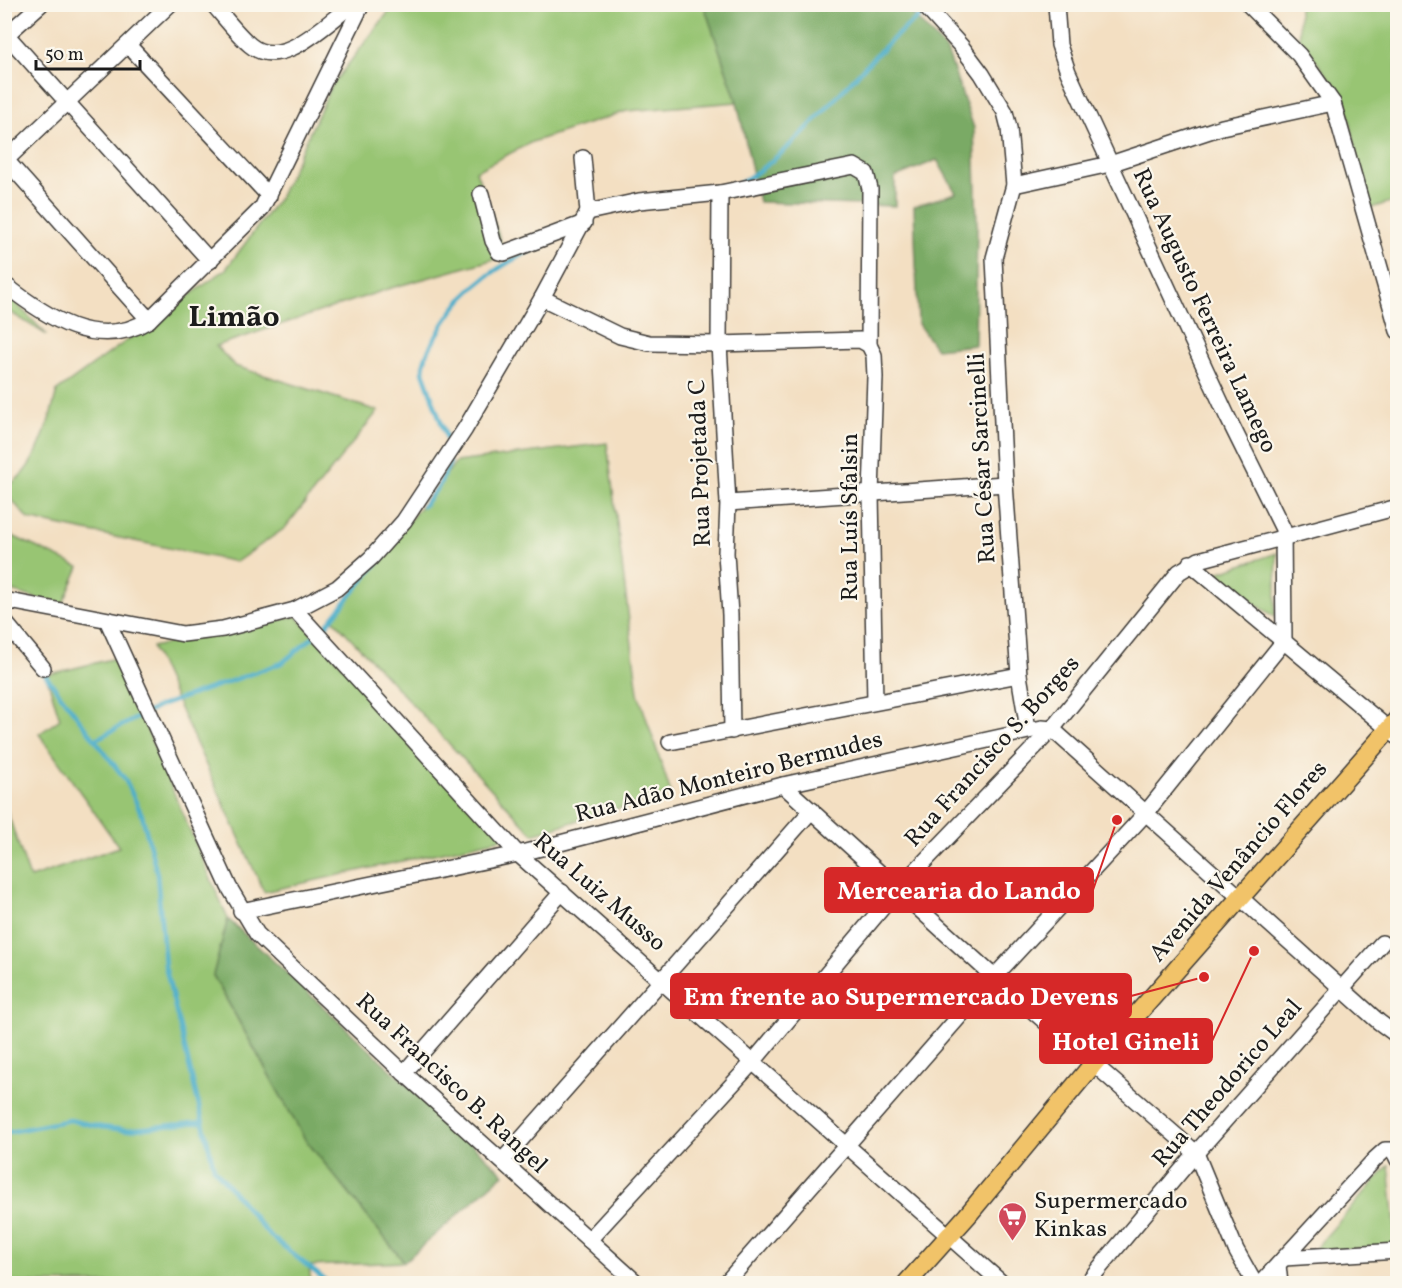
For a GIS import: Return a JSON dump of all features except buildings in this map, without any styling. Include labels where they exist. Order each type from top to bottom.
[{"type":"main road","name":"Avenida Venâncio Flores","points":[[906,1284],[1094,1063],[1240,897],[1395,728]]},
{"type":"street","points":[[41,4],[6,35],[210,261]]},
{"type":"street","points":[[149,320],[5,161],[67,101],[129,46],[170,4]]},
{"type":"street","points":[[216,6],[251,46],[269,54],[292,49],[353,4]]},
{"type":"street","points":[[4,284],[49,316],[79,330],[96,333],[127,330],[149,320],[253,219],[269,196],[362,4]]},
{"type":"street","name":"Rua César Sarcinelli","points":[[923,4],[962,46],[1005,112],[1012,151],[1014,185],[994,258],[1005,484],[1019,675],[1028,729]]},
{"type":"street","name":"Rua Augusto Ferreira Lamego","points":[[1056,4],[1059,45],[1110,164],[1285,537],[1284,641]]},
{"type":"street","points":[[1248,4],[1299,55],[1332,103],[1398,331]]},
{"type":"street","points":[[129,46],[269,196]]},
{"type":"street","points":[[1014,185],[1110,164],[1222,127],[1332,103]]},
{"type":"street","points":[[4,600],[108,622],[183,634],[223,629],[295,610],[337,588],[371,558],[404,521],[465,429],[542,298],[586,218],[583,158]]},
{"type":"street","name":"Rua Luís Sfalsin","points":[[720,193],[854,166],[866,173],[870,189],[864,342],[874,355],[875,377],[872,494],[875,702]]},
{"type":"street","points":[[481,195],[496,249],[504,253],[586,218],[639,201],[720,193]]},
{"type":"street","name":"Rua Projetada C","points":[[720,193],[719,344],[728,503],[726,553],[732,731]]},
{"type":"street","points":[[542,298],[634,340],[719,344],[864,342]]},
{"type":"street","points":[[728,503],[1005,484]]},
{"type":"street","points":[[1190,563],[1398,507]]},
{"type":"street","points":[[1190,563],[1284,641],[1395,728]]},
{"type":"street","name":"Rua Francisco S. Borges","points":[[589,1240],[752,1063],[898,889],[1052,729],[1179,572],[1190,563]]},
{"type":"street","name":"Rua Luiz Musso","points":[[295,610],[518,854],[661,978],[752,1063],[1004,1284]]},
{"type":"street","points":[[4,621],[43,668]]},
{"type":"street","name":"Rua Francisco B. Rangel","points":[[108,622],[241,911],[256,934],[404,1073],[638,1284]]},
{"type":"street","points":[[725,1284],[994,977],[1145,813],[1284,641]]},
{"type":"street","name":"Rua Adão Monteiro Bermudes","points":[[670,742],[1019,675]]},
{"type":"street","name":"Rua Adão Monteiro Bermudes","points":[[241,911],[518,854],[783,784],[1028,729],[1052,729]]},
{"type":"street","points":[[1052,729],[1398,1036]]},
{"type":"street","points":[[783,784],[994,977],[1196,1153],[1236,1250],[1255,1284]]},
{"type":"street","points":[[501,1161],[812,810]]},
{"type":"street","points":[[404,1073],[562,892]]},
{"type":"street","name":"Rua Theodorico Leal","points":[[1086,1284],[1196,1153],[1382,943]]},
{"type":"street","points":[[1260,1284],[1375,1159],[1385,1150],[1393,1150],[1397,1159]]},
{"type":"street","points":[[1281,1262],[1398,1251]]},
{"type":"street","points":[[1280,1284],[1281,1262]]},
{"type":"green space","points":[[394,5],[704,5],[737,102],[627,111],[532,142],[476,171],[506,256],[391,288],[216,346],[235,366],[378,411],[285,528],[236,562],[28,519],[5,492],[4,487],[15,481],[33,459],[45,431],[57,391],[226,269],[279,198],[332,85]]},
{"type":"green space","points":[[704,5],[904,5],[947,51],[974,128],[977,224],[975,345],[936,349],[918,324],[914,206],[956,193],[937,160],[895,177],[895,206],[759,202],[737,102]]},
{"type":"green space","points":[[1299,5],[1397,5],[1397,200],[1368,209],[1346,101],[1299,38]]},
{"type":"green space","points":[[5,292],[47,335],[5,309]]},
{"type":"green space","points":[[607,443],[638,693],[671,793],[533,834],[332,618],[456,462]]},
{"type":"green space","points":[[4,532],[79,567],[62,606],[5,589]]},
{"type":"green space","points":[[1277,553],[1275,617],[1211,575]]},
{"type":"green space","points":[[296,616],[505,838],[264,892],[152,647]]},
{"type":"green space","points":[[116,658],[228,919],[213,976],[305,1139],[404,1262],[309,1266],[311,1283],[5,1283],[4,803],[30,878],[119,847],[39,734],[60,719],[46,675]]},
{"type":"green space","points":[[228,919],[504,1174],[404,1262],[305,1139],[213,975]]},
{"type":"green space","points":[[1389,1165],[1397,1245],[1312,1252]]},
{"type":"waterway","points":[[740,183],[766,166],[789,146],[875,56],[922,15]]},
{"type":"waterway","points":[[449,445],[423,372],[427,354],[444,322],[464,297],[487,276],[530,251]]},
{"type":"waterway","points":[[423,506],[439,486],[450,462]]},
{"type":"waterway","points":[[96,739],[160,706],[282,663],[325,627],[382,557]]},
{"type":"waterway","points":[[43,672],[125,779],[142,815],[157,874],[165,966],[214,1168],[268,1234],[325,1280],[325,1284]]},
{"type":"waterway","points":[[4,1133],[70,1120],[126,1130],[202,1122]]},
{"type":"place","name":"Mercearia do Lando","points":[[1117,820]]},
{"type":"place","name":"Hotel Gineli","points":[[1254,951]]},
{"type":"place","name":"Em frente ao Supermercado Devens","points":[[1204,977]]},
{"type":"place","name":"Supermercado Kinkas","points":[[1013,1242]]},
{"type":"district","name":"Limão","points":[[234,318]]}]
